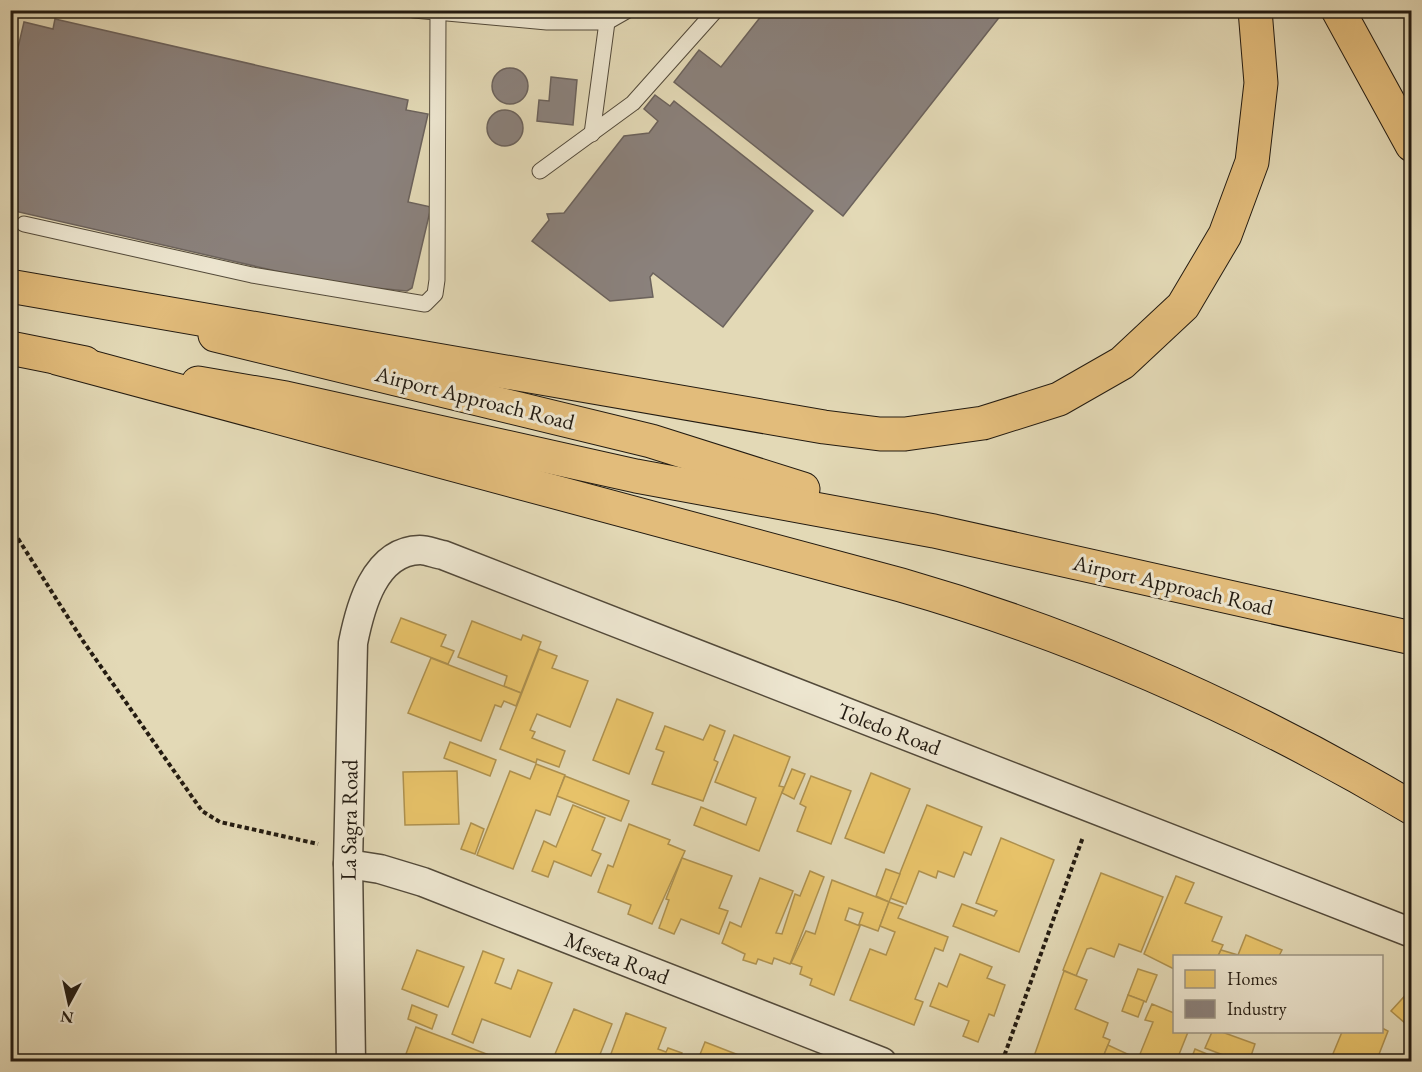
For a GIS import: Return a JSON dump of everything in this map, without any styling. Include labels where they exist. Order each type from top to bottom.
[{"type":"main road","points":[[13,287],[846,430],[905,434],[983,423],[1059,399],[1122,363],[1183,306],[1225,235],[1252,162],[1261,83],[1255,10]]},
{"type":"main road","points":[[1338,10],[1412,145]]},
{"type":"main road","name":"Airport Approach Road","points":[[13,287],[651,441],[934,531]]},
{"type":"main road","name":"Airport Approach Road","points":[[10,348],[286,398],[636,477],[934,531],[1412,638]]},
{"type":"main road","points":[[57,358],[901,585],[971,606],[1101,655],[1187,691],[1302,747],[1412,808]]},
{"type":"street","name":"Toledo Road","points":[[373,582],[391,561],[404,554],[420,550],[443,555],[1412,933]]},
{"type":"street","name":"La Sagra Road","points":[[351,1062],[348,856],[352,653],[358,620],[373,582]]},
{"type":"street","name":"Meseta Road","points":[[348,856],[380,869],[423,882],[882,1062]]},
{"type":"lane","points":[[414,10],[547,22],[607,21],[628,10]]},
{"type":"lane","points":[[540,171],[592,134],[645,90],[716,10]]},
{"type":"lane","points":[[24,224],[252,274],[425,304],[435,294],[437,280],[438,13]]},
{"type":"lane","points":[[592,134],[607,21]]},
{"type":"path","points":[[10,526],[83,641],[202,811],[230,825],[312,843],[348,856]]},
{"type":"path","points":[[1002,1062],[1093,808]]},
{"type":"building: Homes","points":[[401,618],[446,635],[441,646],[454,651],[448,664],[391,642]]},
{"type":"building: Homes","points":[[472,621],[521,640],[523,635],[541,642],[521,693],[504,686],[507,676],[458,657]]},
{"type":"building: Homes","points":[[539,649],[557,656],[552,668],[588,681],[570,727],[537,714],[530,730],[535,732],[532,738],[565,751],[559,767],[537,759],[536,763],[500,749]]},
{"type":"building: Homes","points":[[431,658],[521,693],[516,706],[504,701],[501,707],[495,705],[481,741],[408,713]]},
{"type":"building: Homes","points":[[617,699],[653,713],[629,774],[593,760]]},
{"type":"building: Homes","points":[[710,725],[725,731],[714,760],[718,762],[703,801],[652,784],[664,752],[656,749],[665,726],[703,740]]},
{"type":"building: Homes","points":[[734,735],[790,757],[779,786],[784,787],[759,851],[694,825],[701,807],[746,825],[756,798],[715,782]]},
{"type":"building: Homes","points":[[450,742],[496,760],[490,776],[444,758]]},
{"type":"building: Homes","points":[[536,764],[565,775],[550,815],[536,810],[513,869],[477,855],[510,771],[530,779]]},
{"type":"building: Homes","points":[[792,769],[805,774],[794,799],[782,793]]},
{"type":"building: Homes","points":[[457,771],[459,824],[405,825],[403,772]]},
{"type":"building: Homes","points":[[871,773],[910,789],[884,853],[845,838]]},
{"type":"building: Homes","points":[[565,776],[629,801],[621,821],[557,796]]},
{"type":"building: Homes","points":[[811,776],[851,791],[831,844],[797,831],[806,807],[800,804]]},
{"type":"building: Homes","points":[[573,805],[605,818],[592,850],[601,854],[591,876],[554,861],[548,877],[532,871],[544,841],[556,847]]},
{"type":"building: Homes","points":[[927,805],[982,827],[971,855],[964,852],[954,877],[938,871],[936,878],[919,871],[906,904],[890,898]]},
{"type":"building: Homes","points":[[471,823],[484,829],[475,854],[461,849]]},
{"type":"building: Homes","points":[[629,824],[670,840],[668,844],[685,851],[652,924],[628,914],[631,905],[598,892],[608,865],[613,867]]},
{"type":"building: Homes","points":[[1001,838],[1054,860],[1019,952],[953,926],[962,904],[994,916],[997,911],[976,903]]},
{"type":"building: Homes","points":[[682,858],[732,876],[719,908],[728,911],[719,934],[681,919],[674,934],[659,928],[669,900],[666,899]]},
{"type":"building: Homes","points":[[886,869],[900,874],[889,902],[876,896]]},
{"type":"building: Homes","points":[[810,871],[824,877],[790,964],[774,958],[772,964],[758,959],[756,964],[743,960],[745,954],[722,943],[730,922],[741,927],[760,878],[793,891],[776,933],[782,934],[795,894],[800,896]]},
{"type":"building: Homes","points":[[1101,873],[1163,897],[1141,952],[1119,944],[1114,957],[1091,948],[1087,949],[1076,976],[1063,970]]},
{"type":"building: Homes","points":[[1176,876],[1194,883],[1185,903],[1222,917],[1212,941],[1223,945],[1218,955],[1173,955],[1173,968],[1144,954]]},
{"type":"building: Homes","points":[[832,880],[889,902],[878,931],[859,924],[863,913],[849,908],[845,920],[860,926],[834,995],[810,985],[812,979],[800,974],[802,967],[791,963],[806,931],[815,934]]},
{"type":"building: Homes","points":[[889,902],[903,907],[898,918],[948,937],[943,951],[935,948],[915,999],[923,1002],[914,1025],[850,1000],[870,949],[886,955],[895,932],[880,926]]},
{"type":"building: Homes","points":[[1246,935],[1282,950],[1280,955],[1238,955]]},
{"type":"building: Homes","points":[[417,950],[464,967],[448,1007],[402,989]]},
{"type":"building: Homes","points":[[1221,950],[1238,955],[1218,955]]},
{"type":"building: Homes","points":[[483,951],[504,959],[495,983],[511,989],[518,970],[552,983],[530,1037],[482,1019],[473,1043],[452,1034]]},
{"type":"building: Homes","points":[[960,954],[992,967],[987,978],[1005,985],[994,1016],[989,1014],[978,1042],[963,1036],[969,1021],[930,1006],[939,983],[947,987]]},
{"type":"building: Homes","points":[[1138,969],[1157,975],[1146,1002],[1128,995]]},
{"type":"building: Homes","points":[[1064,971],[1087,980],[1075,1009],[1108,1023],[1103,1037],[1110,1040],[1101,1062],[1032,1062]]},
{"type":"building: Homes","points":[[1412,988],[1412,1029],[1391,1011]]},
{"type":"building: Homes","points":[[1128,995],[1144,1001],[1138,1017],[1122,1011]]},
{"type":"building: Homes","points":[[1152,1004],[1173,1013],[1173,1033],[1188,1033],[1176,1062],[1101,1062],[1108,1045],[1138,1059],[1153,1022],[1145,1020]]},
{"type":"building: Homes","points":[[412,1005],[437,1015],[432,1029],[408,1019]]},
{"type":"building: Homes","points":[[574,1009],[612,1024],[597,1062],[560,1062],[562,1057],[555,1054]]},
{"type":"building: Homes","points":[[626,1013],[666,1028],[658,1049],[666,1052],[668,1048],[682,1053],[679,1062],[608,1062]]},
{"type":"building: Homes","points":[[416,1027],[489,1055],[487,1062],[403,1062]]},
{"type":"building: Homes","points":[[1383,1028],[1388,1031],[1376,1062],[1330,1061],[1342,1033],[1383,1033]]},
{"type":"building: Homes","points":[[1212,1033],[1225,1033],[1255,1044],[1249,1062],[1241,1062],[1205,1048]]},
{"type":"building: Homes","points":[[705,1042],[741,1056],[738,1062],[697,1062]]},
{"type":"building: Homes","points":[[1195,1049],[1226,1062],[1190,1062]]},
{"type":"building: Industry","points":[[766,10],[1005,10],[843,216],[674,82],[699,50],[721,67]]},
{"type":"building: Industry","points":[[55,19],[408,100],[406,110],[428,114],[408,202],[431,207],[412,288],[407,291],[333,284],[10,210],[10,82],[24,22],[53,29]]},
{"type":"building: Industry","points":[[510,68],[523,73],[528,86],[523,99],[510,104],[497,99],[492,86],[497,73]]},
{"type":"building: Industry","points":[[551,77],[577,80],[573,125],[537,121],[539,100],[549,101]]},
{"type":"building: Industry","points":[[655,95],[670,106],[674,101],[813,211],[723,327],[653,273],[650,277],[653,297],[610,301],[532,241],[549,220],[547,214],[564,213],[624,136],[649,133],[658,121],[644,109]]},
{"type":"building: Industry","points":[[505,110],[518,115],[523,128],[518,141],[505,146],[492,141],[487,128],[492,115]]}]
